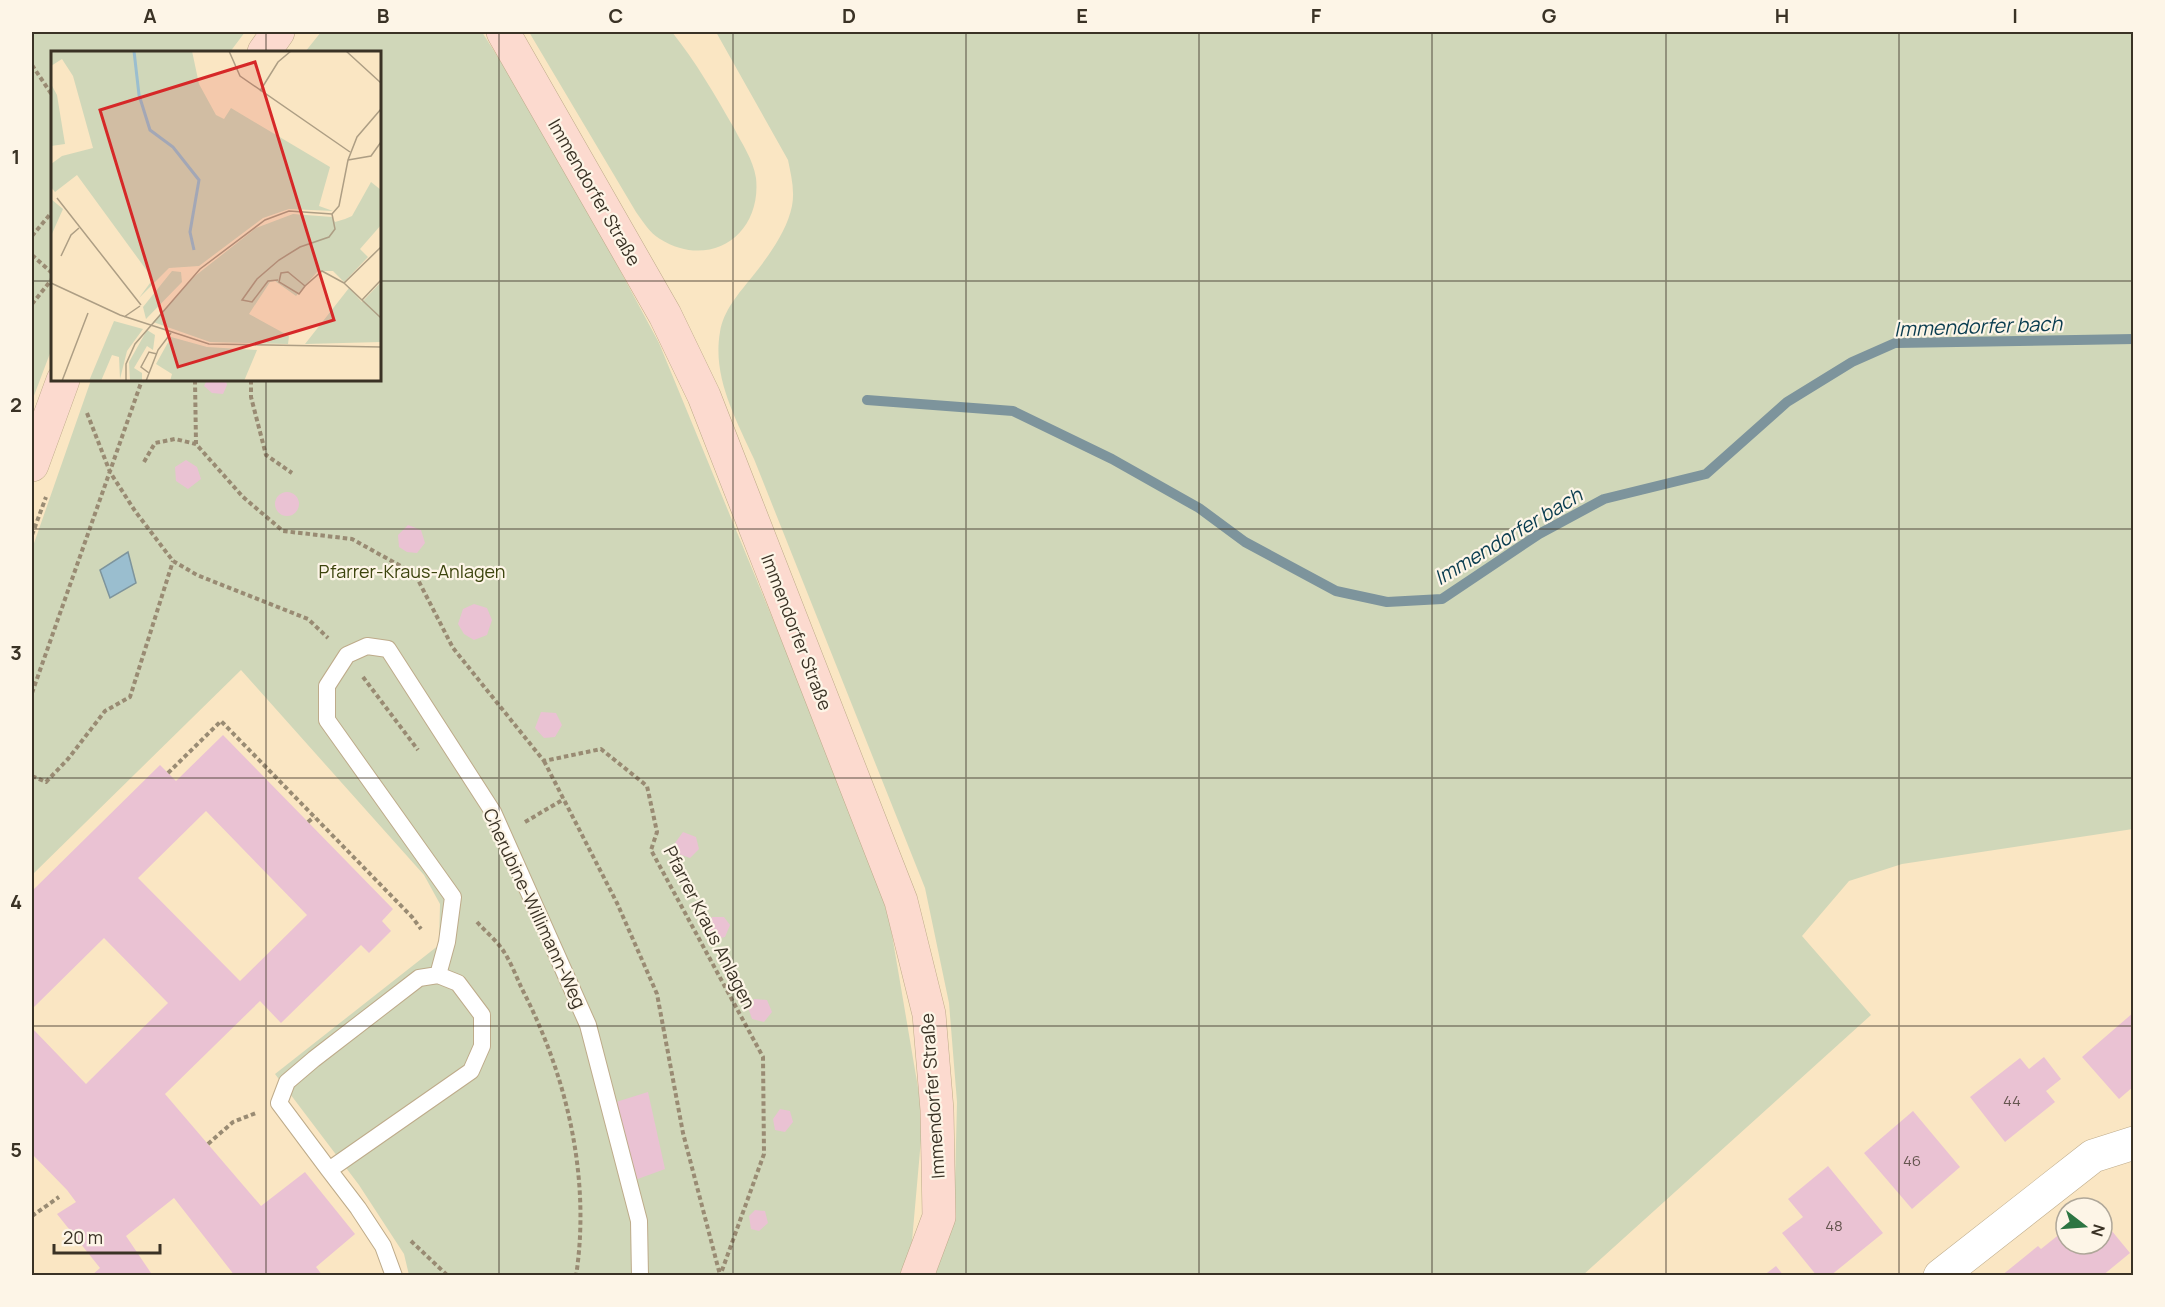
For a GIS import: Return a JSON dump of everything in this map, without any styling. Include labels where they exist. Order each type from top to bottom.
[{"type":"street","points":[[265,51],[278,32]]},
{"type":"street","name":"Immendorfer Straße","points":[[503,32],[665,315],[696,379],[796,629],[901,902],[929,1014],[937,1110],[939,1217],[917,1275]]},
{"type":"street","points":[[32,465],[63,381]]},
{"type":"street","points":[[1940,1275],[2093,1156],[2133,1143]]},
{"type":"lane","name":"Cherubine-Willimann-Weg","points":[[347,655],[367,646],[388,649],[493,812],[504,834],[588,1025],[639,1221],[640,1275]]},
{"type":"lane","points":[[347,655],[327,686],[327,720],[453,897],[438,975]]},
{"type":"lane","points":[[329,1170],[471,1071],[482,1046],[482,1015],[458,983],[438,975],[419,978],[287,1082],[279,1103],[329,1170],[358,1208],[383,1246],[394,1275]]},
{"type":"path","points":[[32,66],[51,94]]},
{"type":"path","points":[[32,236],[51,213]]},
{"type":"path","points":[[32,255],[51,272]]},
{"type":"path","points":[[32,304],[51,280]]},
{"type":"path","points":[[32,693],[142,381]]},
{"type":"path","points":[[195,381],[196,444]]},
{"type":"path","points":[[251,381],[251,397],[266,455],[292,473]]},
{"type":"path","points":[[87,412],[110,472],[135,511],[173,561],[197,575],[308,619],[347,655],[424,758]]},
{"type":"path","points":[[144,462],[155,443],[175,439],[196,444],[243,497],[283,531],[352,540],[415,574],[453,648],[544,761],[617,903],[657,994],[683,1133],[720,1275]]},
{"type":"path","points":[[32,776],[46,782],[68,759],[105,711],[130,697],[173,561]]},
{"type":"path","points":[[168,773],[220,722],[412,917],[442,958]]},
{"type":"path","name":"Pfarrer Kraus Anlagen","points":[[544,761],[601,749],[647,786],[657,832],[651,850],[763,1057],[764,1154],[720,1275]]},
{"type":"path","points":[[504,834],[564,800]]},
{"type":"path","points":[[308,822],[314,817]]},
{"type":"path","points":[[452,911],[472,916],[502,949],[534,1011],[564,1095],[578,1156],[581,1232],[576,1275]]},
{"type":"path","points":[[208,1144],[233,1122]]},
{"type":"path","points":[[32,1216],[59,1197]]},
{"type":"green space","points":[[32,32],[245,32],[231,51],[51,51],[51,351],[32,401]]},
{"type":"green space","name":"Pfarrer-Kraus-Anlagen","points":[[321,32],[482,32],[549,138],[659,343],[870,855],[890,923],[923,1117],[912,1241],[901,1275],[409,1275],[404,1254],[359,1185],[275,1074],[439,945],[440,904],[424,875],[241,670],[32,875],[32,549],[91,381],[381,381],[381,51],[306,51]]},
{"type":"green space","points":[[529,32],[672,32],[712,91],[752,164],[756,178],[756,198],[751,216],[741,231],[729,241],[714,248],[697,251],[679,248],[653,234],[636,212]]},
{"type":"green space","points":[[716,32],[2133,32],[2133,829],[1902,864],[1849,881],[1802,936],[1871,1015],[1583,1275],[935,1275],[954,1224],[957,1102],[949,1003],[925,888],[722,381],[718,349],[724,317],[776,243],[790,215],[793,194],[788,160]]},
{"type":"water","points":[[128,552],[136,583],[110,598],[100,570]]},
{"type":"building","points":[[206,381],[226,381],[227,385],[223,394],[212,393],[204,386]]},
{"type":"building","points":[[186,460],[197,467],[201,479],[188,489],[176,481],[175,467]]},
{"type":"building","points":[[282,492],[292,492],[299,499],[299,509],[292,516],[282,516],[275,509],[275,499]]},
{"type":"building","points":[[408,525],[421,530],[425,543],[417,553],[407,552],[399,547],[398,535]]},
{"type":"building","points":[[474,604],[487,608],[492,620],[487,635],[474,640],[464,634],[458,624],[463,609]]},
{"type":"building","points":[[541,712],[556,713],[562,725],[555,737],[544,738],[535,728]]},
{"type":"building","points":[[223,735],[393,909],[382,921],[391,931],[369,953],[361,945],[281,1023],[260,1001],[165,1094],[261,1206],[305,1172],[355,1234],[316,1267],[323,1276],[235,1276],[174,1198],[126,1236],[153,1276],[91,1276],[100,1268],[57,1214],[76,1202],[32,1154],[32,1028],[86,1084],[168,1003],[104,938],[32,1009],[32,891],[160,765],[176,781]],"holes":[[[206,811],[307,915],[240,981],[138,878]]]},
{"type":"building","points":[[683,832],[696,837],[699,849],[690,858],[679,854],[675,843]]},
{"type":"building","points":[[712,917],[724,917],[730,925],[725,937],[715,939],[707,928]]},
{"type":"building","points":[[754,999],[767,1000],[772,1012],[764,1022],[752,1019],[748,1007]]},
{"type":"building","points":[[2134,1012],[2134,1086],[2119,1099],[2082,1057]]},
{"type":"building","points":[[2044,1057],[2061,1079],[2046,1091],[2055,1102],[2005,1142],[1970,1097],[2020,1058],[2029,1069]]},
{"type":"building","points":[[648,1092],[665,1169],[635,1180],[616,1102]]},
{"type":"building","points":[[780,1109],[790,1111],[793,1122],[785,1132],[775,1130],[773,1119]]},
{"type":"building","points":[[1913,1111],[1960,1167],[1912,1209],[1864,1153]]},
{"type":"building","points":[[1828,1166],[1883,1233],[1830,1276],[1817,1276],[1782,1233],[1803,1217],[1788,1199]]},
{"type":"building","points":[[755,1210],[765,1211],[768,1223],[759,1231],[751,1229],[749,1216]]},
{"type":"building","points":[[2114,1234],[2130,1253],[2102,1276],[2001,1276],[2038,1246],[2041,1249],[2054,1239],[2054,1256],[2114,1256]]},
{"type":"building","points":[[1776,1266],[1784,1276],[1763,1276]]},
{"type":"waterway","name":"Immendorfer bach","points":[[867,400],[1013,411],[1112,459],[1199,508],[1245,542],[1336,591],[1387,602],[1442,599],[1539,534],[1604,499],[1706,474],[1787,402],[1852,362],[1895,343],[2134,339]]}]
